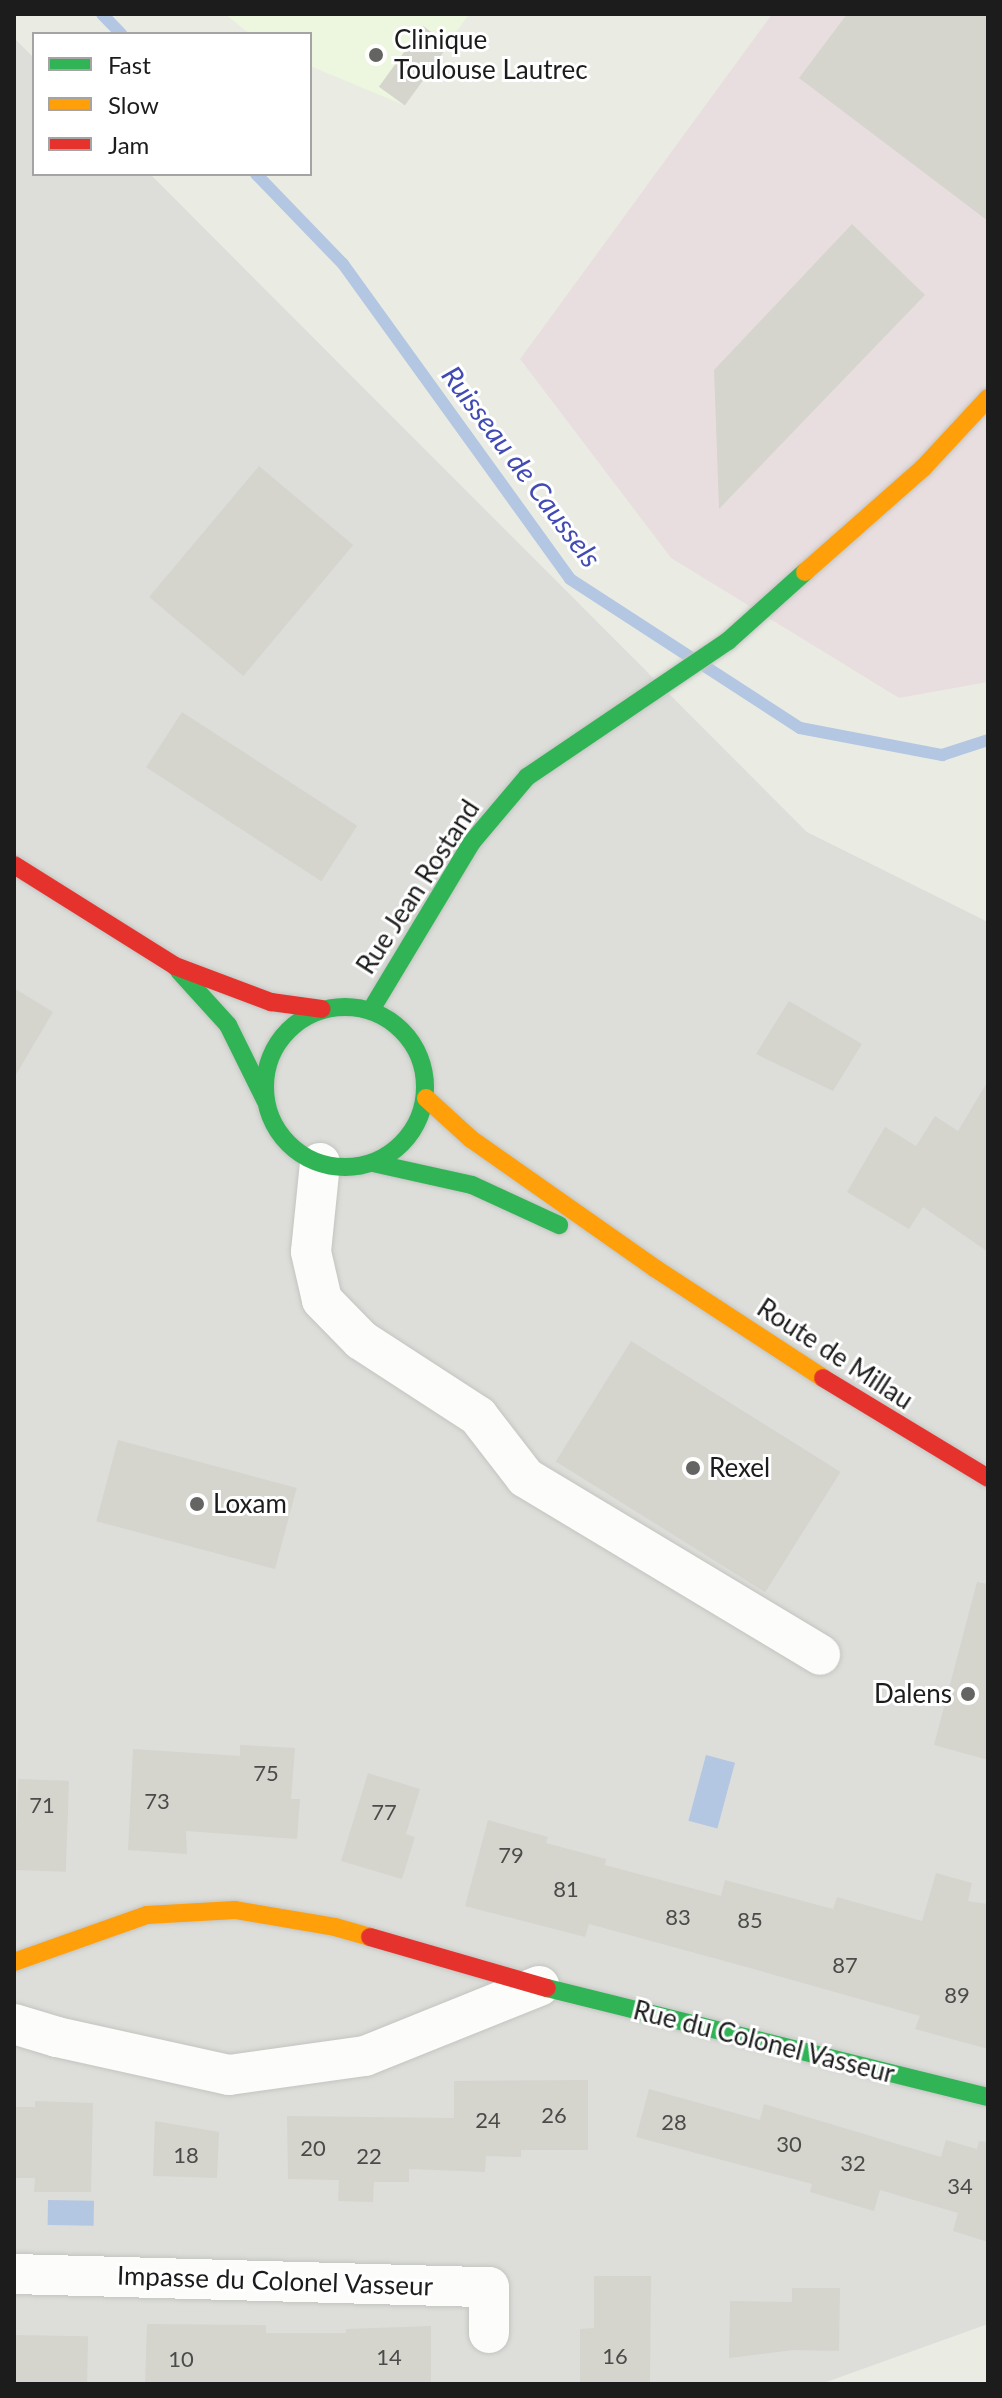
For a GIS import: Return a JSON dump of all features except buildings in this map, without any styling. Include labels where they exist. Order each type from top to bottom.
[{"type":"main road","name":"Rue Jean Rostand","points":[[371,1010],[467,850],[527,777],[728,641],[923,468],[988,398]]},
{"type":"main road","points":[[14,865],[175,966],[271,1002],[322,1009],[350,1006],[371,1010],[400,1027],[417,1048],[425,1072],[426,1098],[420,1119],[408,1137],[393,1152],[373,1163],[346,1167],[320,1163],[294,1150],[275,1127],[228,1025],[175,966]]},
{"type":"main road","points":[[265,1100],[266,1071],[277,1044],[296,1022],[322,1009]]},
{"type":"main road","name":"Route de Millau","points":[[426,1098],[471,1139],[656,1269],[870,1409],[988,1478]]},
{"type":"main road","name":"Route de Millau","points":[[373,1163],[472,1185],[656,1269]]},
{"type":"main road","name":"Rue du Colonel Vasseur","points":[[14,1962],[147,1915],[235,1910],[335,1927],[539,1986],[988,2097]]},
{"type":"street","points":[[320,1163],[311,1252],[322,1300],[361,1340],[478,1416],[526,1478],[820,1655]]},
{"type":"street","points":[[14,2024],[57,2037],[229,2075],[365,2056],[539,1986]]},
{"type":"street","name":"Impasse du Colonel Vasseur","points":[[14,2274],[489,2287],[489,2333]]},
{"type":"shaded area","name":"Clinique Toulouse Lautrec","points":[[225,14],[469,14],[404,105],[312,67],[312,32],[248,32]]},
{"type":"shaded area","points":[[772,14],[988,14],[988,682],[899,698],[671,558],[520,359]]},
{"type":"shaded area","points":[[14,38],[32,56],[32,176],[152,176],[807,832],[988,922],[988,2324],[821,2384],[14,2384]]},
{"type":"water","points":[[706,1755],[735,1763],[717,1828],[688,1821]]},
{"type":"water","points":[[48,2200],[94,2201],[94,2226],[48,2225]]},
{"type":"waterway","name":"Ruisseau de Caussels","points":[[102,14],[119,32]]},
{"type":"waterway","name":"Ruisseau de Caussels","points":[[258,176],[343,264],[570,579],[690,657]]},
{"type":"waterway","name":"Ruisseau de Caussels","points":[[706,667],[800,728],[942,755],[988,740]]},
{"type":"traffic: fast","points":[[371,1010],[472,842],[527,777],[728,641],[805,572]]},
{"type":"traffic: fast","points":[[179,971],[228,1025],[265,1100]]},
{"type":"traffic: fast","points":[[345,1007],[376,1013],[402,1030],[419,1056],[425,1087],[419,1118],[402,1144],[376,1161],[345,1167],[314,1161],[288,1144],[271,1118],[265,1087],[271,1056],[288,1030],[314,1013],[345,1007]]},
{"type":"traffic: fast","points":[[373,1163],[472,1185],[559,1225]]},
{"type":"traffic: fast","points":[[547,1988],[988,2097]]},
{"type":"traffic: slow","points":[[805,572],[923,468],[988,398]]},
{"type":"traffic: slow","points":[[426,1098],[471,1139],[656,1269],[823,1378]]},
{"type":"traffic: slow","points":[[14,1962],[147,1915],[235,1910],[335,1927],[370,1937]]},
{"type":"traffic: jam","points":[[14,865],[175,966],[271,1002],[322,1009]]},
{"type":"traffic: jam","points":[[823,1378],[988,1478]]},
{"type":"traffic: jam","points":[[370,1937],[547,1988]]},
{"type":"place","name":"Clinique Toulouse Lautrec","points":[[376,55]]},
{"type":"place","name":"Rexel","points":[[693,1468]]},
{"type":"place","name":"Loxam","points":[[197,1504]]},
{"type":"place","name":"Dalens","points":[[968,1694]]}]
